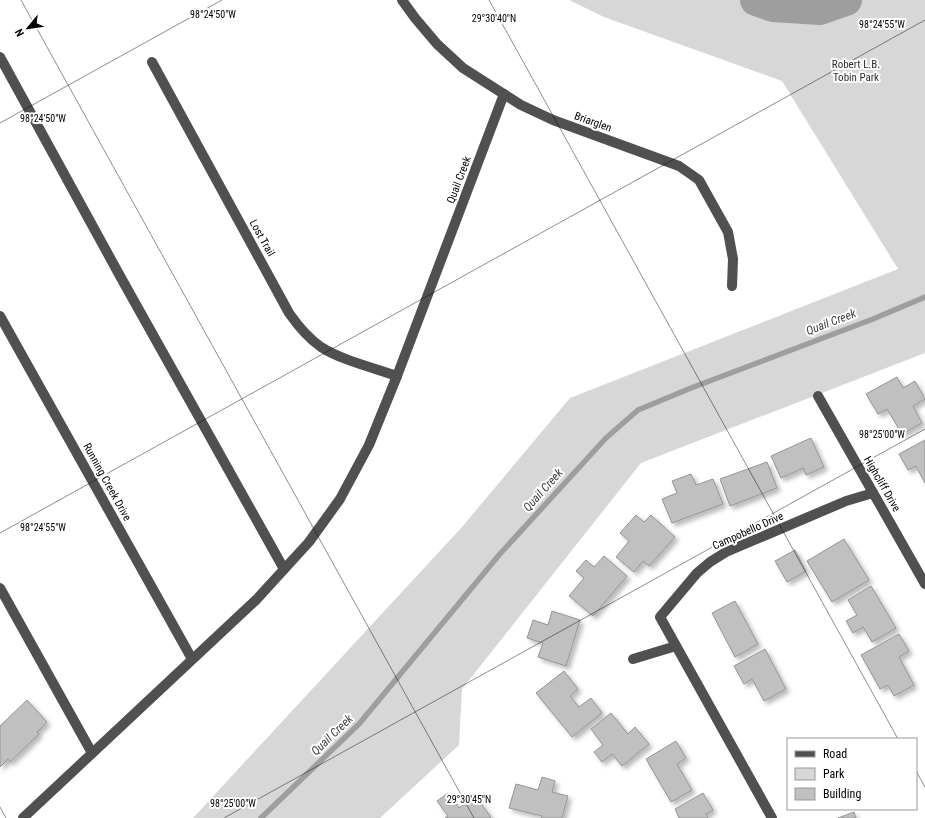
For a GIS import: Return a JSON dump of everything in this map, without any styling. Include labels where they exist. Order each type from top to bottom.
[{"type":"street","name":"Briarglen","points":[[402,0],[414,18],[437,44],[462,68],[521,105],[553,120],[679,166],[699,180],[728,232],[733,259],[732,286]]},
{"type":"street","points":[[0,57],[112,262],[284,569]]},
{"type":"street","name":"Lost Trail","points":[[152,62],[289,313],[299,328],[321,347],[345,358],[397,376]]},
{"type":"street","name":"Quail Creek","points":[[23,818],[257,598],[309,542],[340,499],[369,445],[397,376],[504,94]]},
{"type":"street","name":"Running Creek Drive","points":[[0,316],[192,659]]},
{"type":"street","name":"Highcliff Drive","points":[[818,396],[925,584]]},
{"type":"street","name":"Campobello Drive","points":[[772,818],[660,617],[697,573],[710,562],[726,552],[846,501],[873,493]]},
{"type":"street","points":[[0,588],[92,753]]},
{"type":"street","points":[[633,659],[676,646]]},
{"type":"green space","name":"Robert L.B. Tobin Park","points":[[569,0],[925,0],[925,353],[641,463],[462,689],[459,745],[380,818],[193,818],[462,527],[570,398],[898,269],[782,81],[604,17]]},
{"type":"building","points":[[897,377],[903,388],[915,381],[925,399],[913,406],[922,423],[902,434],[887,409],[878,414],[866,394]]},
{"type":"building","points":[[811,438],[824,467],[806,475],[803,468],[781,478],[771,456]]},
{"type":"building","points":[[925,440],[925,483],[916,466],[908,470],[899,454]]},
{"type":"building","points":[[767,462],[777,488],[730,506],[720,479]]},
{"type":"building","points":[[691,474],[696,485],[713,479],[723,504],[672,523],[662,499],[677,493],[672,481]]},
{"type":"building","points":[[636,515],[644,522],[651,515],[675,537],[649,566],[643,561],[634,572],[616,557],[629,541],[620,533]]},
{"type":"building","points":[[844,539],[869,580],[832,602],[807,561]]},
{"type":"building","points":[[795,550],[806,571],[787,582],[775,561]]},
{"type":"building","points":[[604,556],[627,576],[593,616],[569,596],[584,578],[576,571],[586,560],[594,567]]},
{"type":"building","points":[[871,586],[896,628],[872,642],[863,627],[853,633],[846,621],[857,615],[848,600]]},
{"type":"building","points":[[735,601],[758,644],[735,657],[712,613]]},
{"type":"building","points":[[552,611],[580,620],[566,666],[538,657],[543,643],[527,638],[533,620],[548,625]]},
{"type":"building","points":[[899,634],[909,651],[899,657],[914,685],[894,696],[888,685],[880,689],[861,655]]},
{"type":"building","points":[[765,649],[786,689],[764,701],[752,679],[744,684],[734,666]]},
{"type":"building","points":[[564,671],[578,689],[570,696],[579,707],[591,698],[602,713],[572,737],[536,693]]},
{"type":"building","points":[[27,700],[47,722],[37,732],[39,734],[10,762],[8,759],[0,767],[0,726]]},
{"type":"building","points":[[611,713],[628,734],[635,727],[649,744],[622,766],[612,754],[602,762],[594,752],[603,745],[591,729]]},
{"type":"building","points":[[676,741],[686,758],[677,764],[692,790],[671,802],[646,759]]},
{"type":"building","points":[[542,777],[555,781],[552,792],[568,796],[562,818],[541,818],[542,816],[509,808],[516,784],[538,790]]},
{"type":"building","points":[[448,793],[459,808],[475,796],[491,817],[445,818],[448,816],[437,801]]},
{"type":"building","points":[[703,793],[713,810],[706,814],[708,818],[679,818],[675,809]]},
{"type":"building","points":[[854,812],[856,818],[838,818]]},
{"type":"waterway","points":[[756,0],[773,6],[820,9],[846,0]]},
{"type":"waterway","name":"Quail Creek","points":[[261,818],[359,724],[499,555],[606,438],[638,410],[691,388],[873,319],[925,297]]}]
